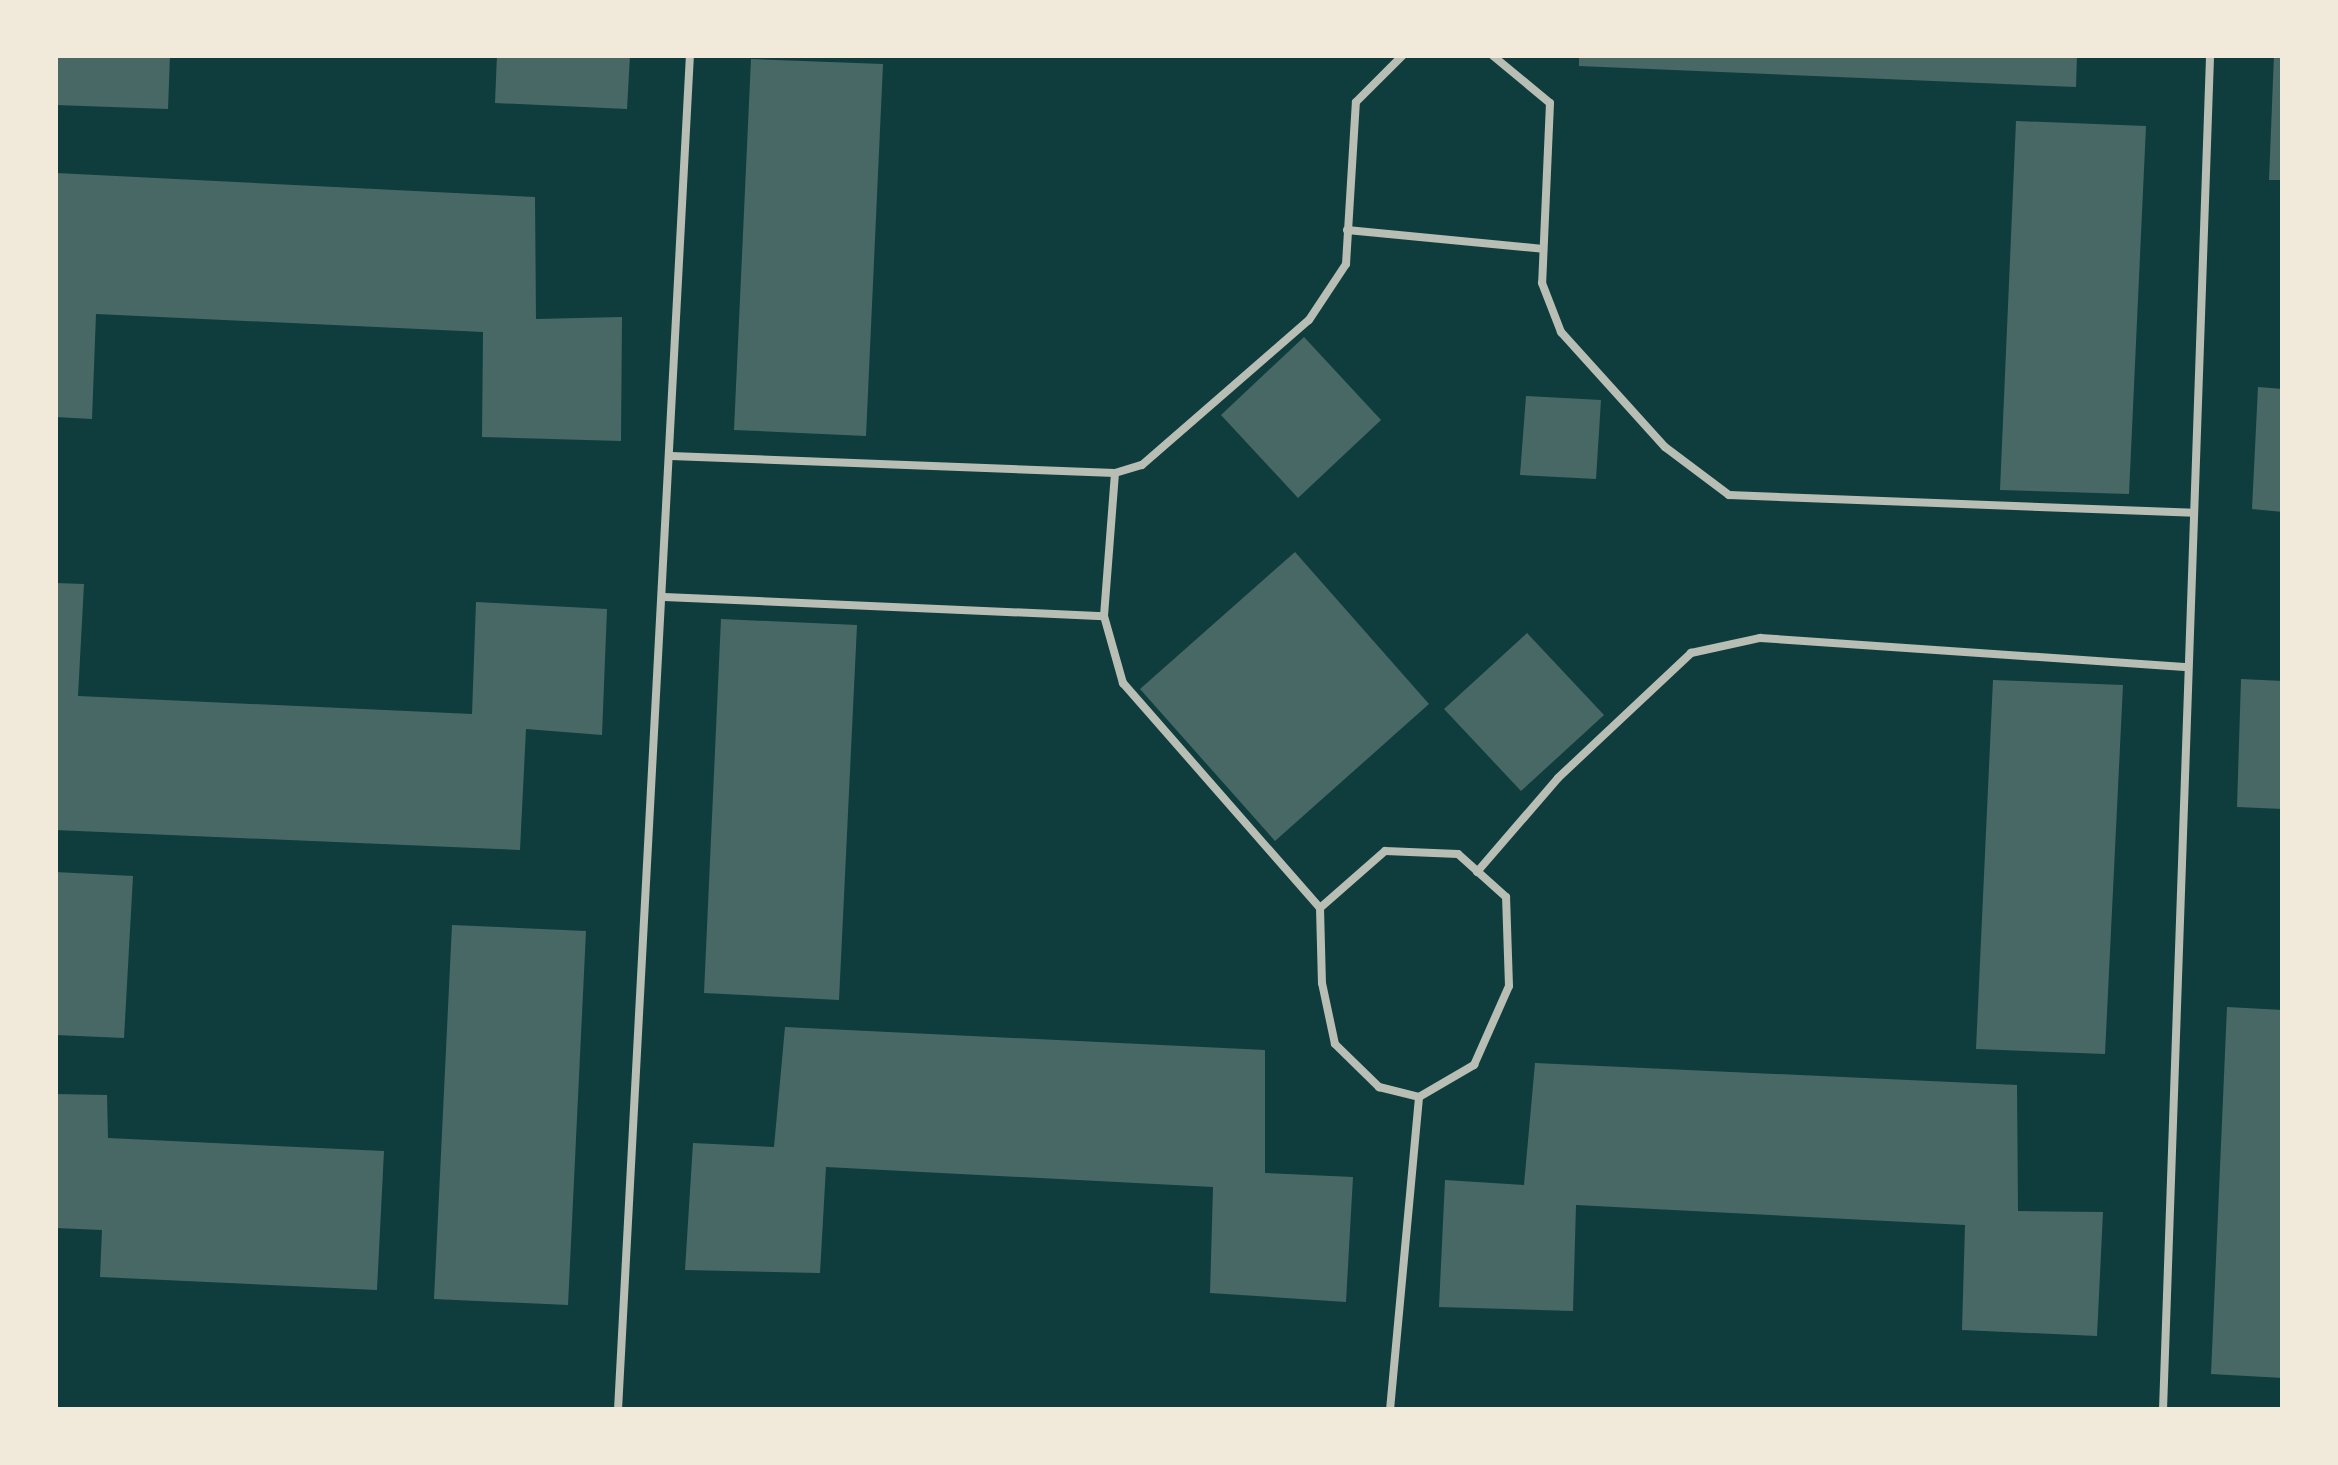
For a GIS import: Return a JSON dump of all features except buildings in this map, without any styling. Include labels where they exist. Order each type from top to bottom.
[{"type":"lane","points":[[618,1410],[672,456],[690,55]]},
{"type":"lane","points":[[672,456],[1116,473],[1142,465],[1309,320],[1346,264],[1356,102],[1403,55]]},
{"type":"lane","points":[[1492,55],[1550,103],[1542,283],[1561,332],[1665,447],[1728,495],[2194,512]]},
{"type":"lane","points":[[2163,1410],[2210,55]]},
{"type":"lane","points":[[1347,230],[1544,249]]},
{"type":"lane","points":[[1116,473],[1104,616],[1124,683],[1320,908],[1322,983],[1335,1044],[1379,1088],[1419,1097],[1474,1065],[1508,986],[1506,897],[1458,854],[1384,852],[1320,908]]},
{"type":"lane","points":[[664,597],[1104,616]]},
{"type":"lane","points":[[1477,872],[1558,778],[1691,654],[1760,638],[2188,667]]},
{"type":"lane","points":[[1390,1410],[1419,1097]]}]
